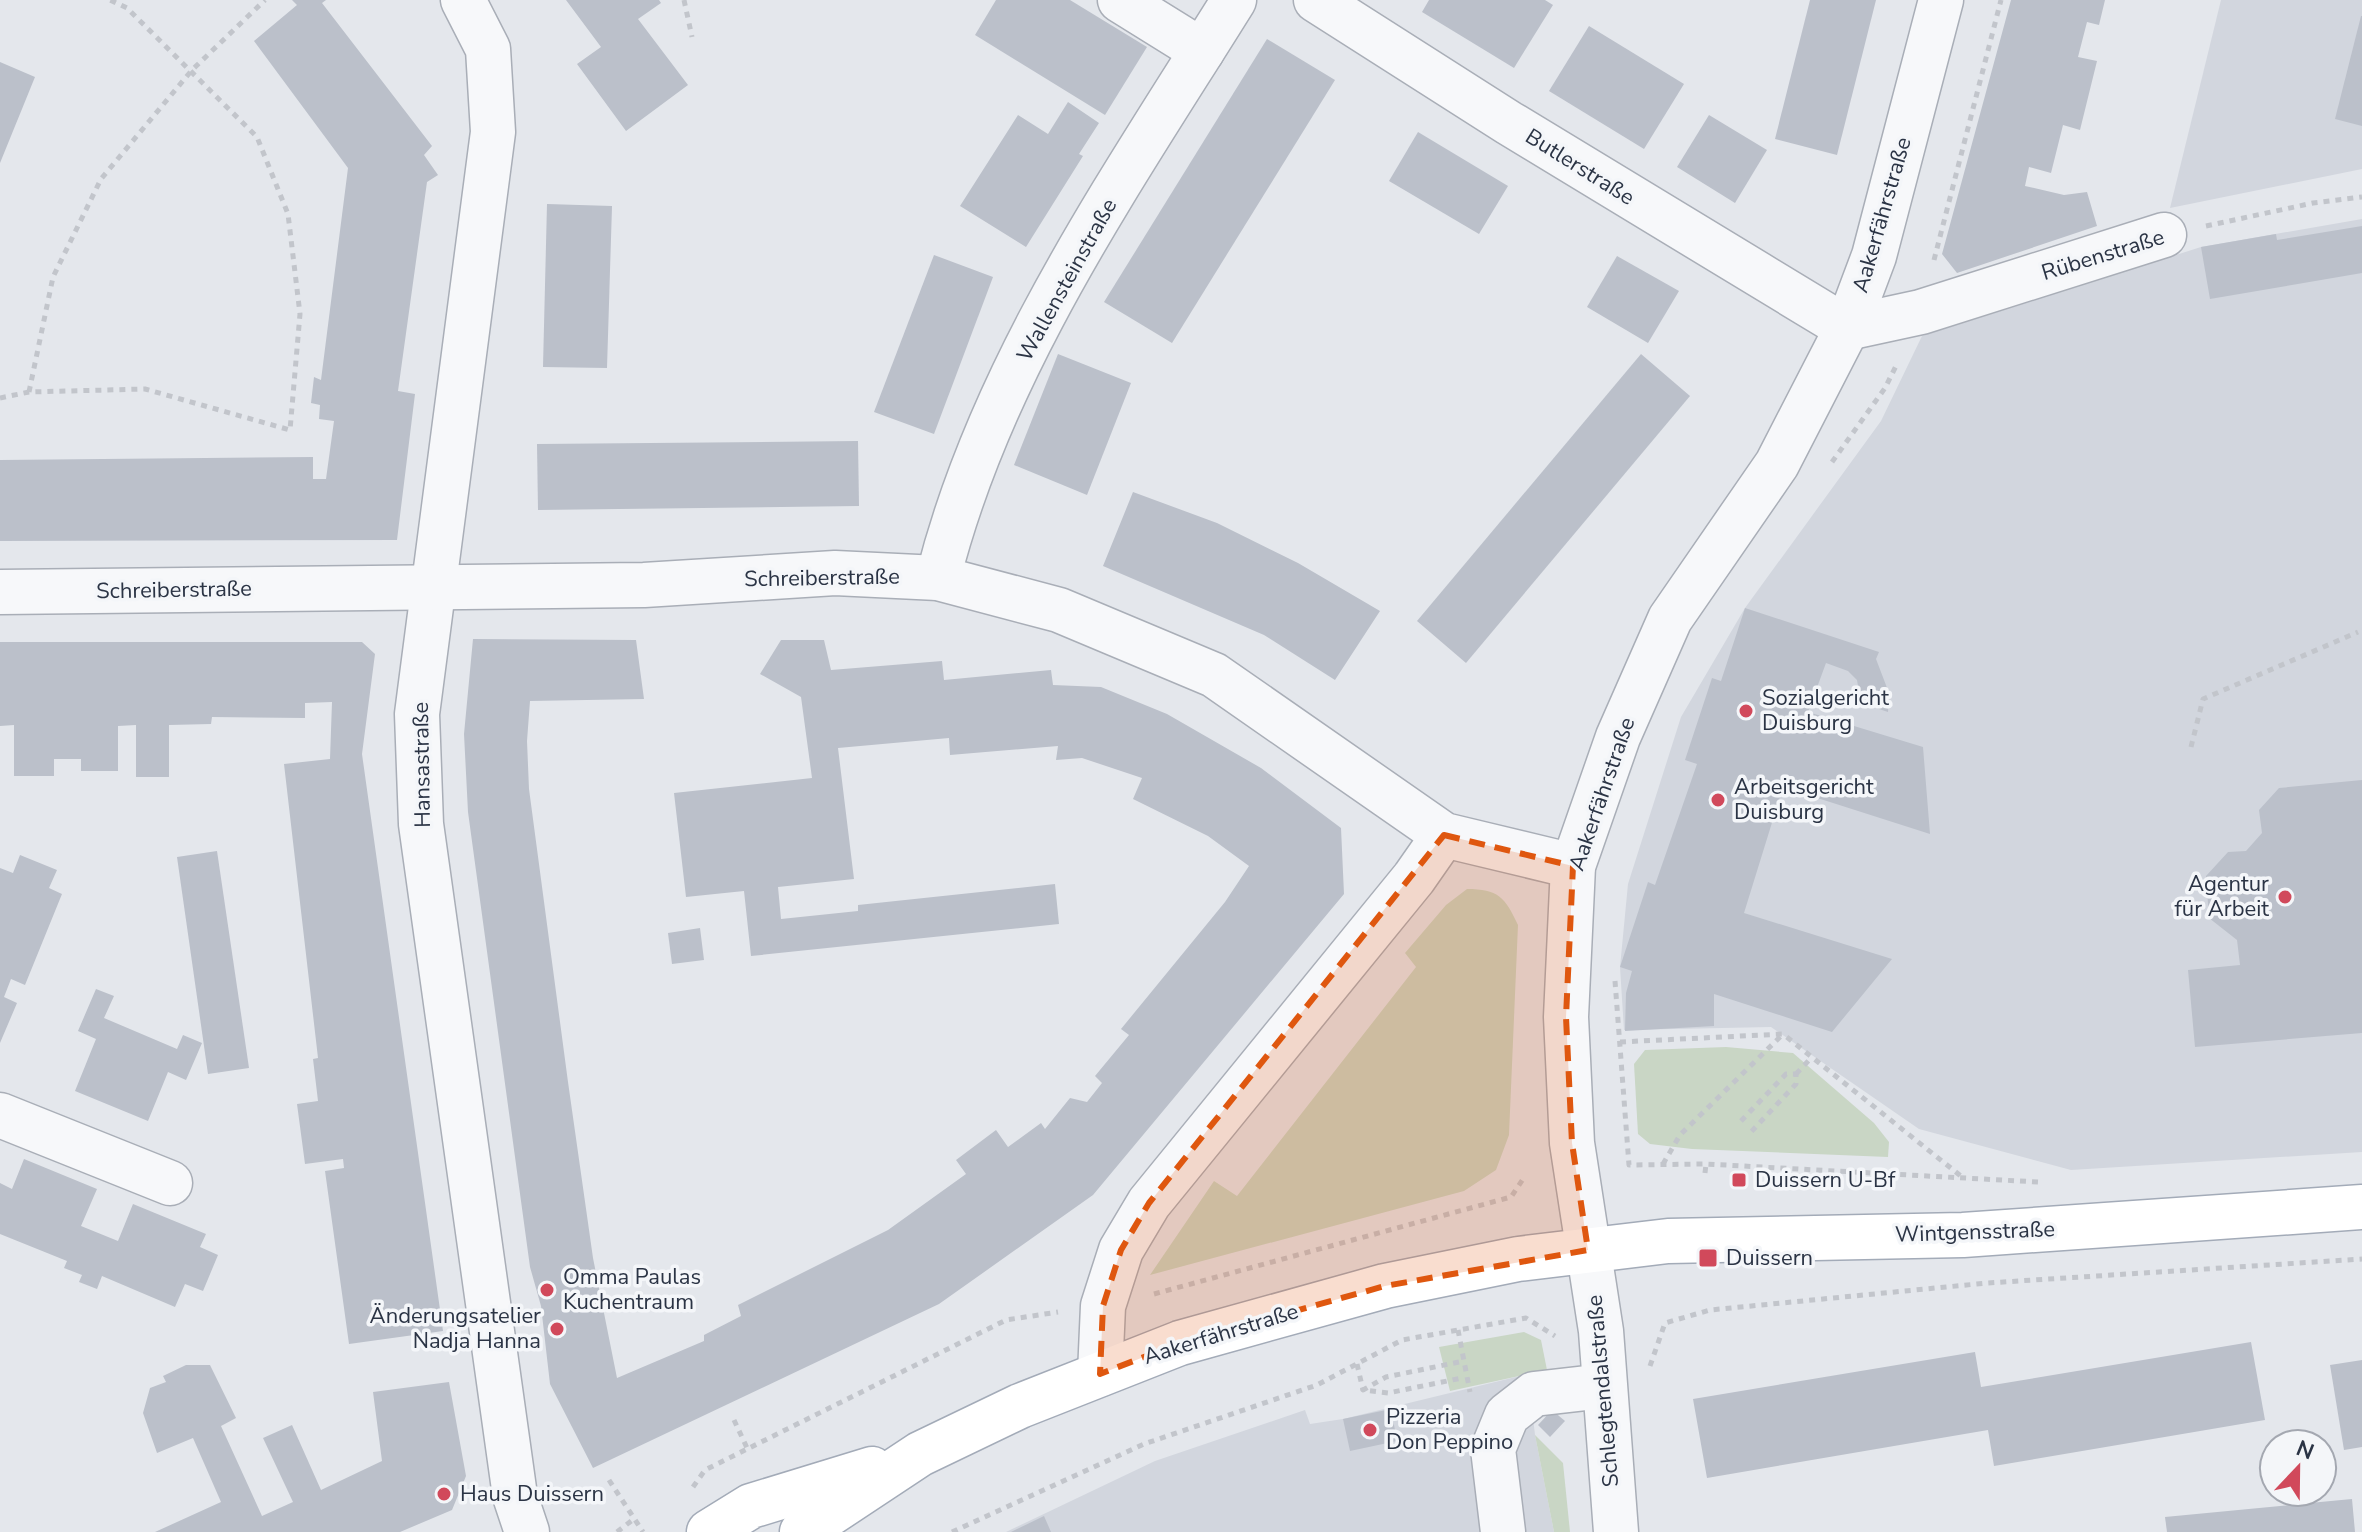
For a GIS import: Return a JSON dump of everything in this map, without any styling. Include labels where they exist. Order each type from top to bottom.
[{"type":"main road","name":"Wintgensstraße","points":[[1588,1250],[1668,1241],[1963,1235],[2362,1207]]},
{"type":"main road","name":"Aakerfährstraße","points":[[802,1532],[920,1454],[1020,1406],[1195,1338],[1385,1286],[1518,1259],[1588,1250]]},
{"type":"main road","name":"Aakerfährstraße","points":[[709,1532],[751,1506],[920,1454]]},
{"type":"street","name":"Hansastraße","points":[[463,0],[488,49],[493,132],[417,714],[421,824],[515,1496],[527,1532]]},
{"type":"street","points":[[1120,0],[1202,51]]},
{"type":"street","name":"Wallensteinstraße","points":[[938,578],[949,534],[984,436],[1052,297],[1234,0]]},
{"type":"street","name":"Butlerstraße","points":[[1316,0],[1522,131],[1847,328]]},
{"type":"street","name":"Aakerfährstraße","points":[[1588,1250],[1572,1143],[1567,1033],[1573,866],[1618,737],[1670,619],[1777,464],[1847,328],[1874,256],[1941,0]]},
{"type":"street","name":"Rübenstraße","points":[[1847,328],[1921,312],[2164,235]]},
{"type":"street","name":"Schreiberstraße","points":[[0,592],[644,585],[835,573],[938,578],[1059,610],[1214,675],[1444,835],[1573,866]]},
{"type":"street","points":[[1100,1374],[1103,1306],[1121,1250],[1149,1203],[1414,878],[1444,835]]},
{"type":"street","points":[[0,1115],[170,1183]]},
{"type":"street","name":"Schlegtendalstraße","points":[[1588,1250],[1601,1331],[1616,1532]]},
{"type":"street","points":[[1503,1532],[1493,1449],[1507,1415],[1534,1394],[1604,1386]]},
{"type":"path","points":[[0,398],[29,392],[145,389],[229,410],[290,430],[300,314],[288,214],[257,137],[127,8],[110,0]]},
{"type":"path","points":[[29,392],[53,277],[101,179],[192,70],[265,0]]},
{"type":"path","points":[[684,0],[692,37]]},
{"type":"path","name":"Rübenstraße","points":[[2164,235],[2313,203],[2362,197]]},
{"type":"path","points":[[2191,747],[2203,699],[2358,632]]},
{"type":"path","points":[[1663,1164],[1680,1135],[1783,1034]]},
{"type":"path","points":[[1962,1178],[1783,1034],[1620,1042],[1629,1165],[1706,1164],[1962,1178],[2039,1182]]},
{"type":"path","points":[[1751,1132],[1796,1084],[1796,1074],[1811,1058]]},
{"type":"path","points":[[1741,1121],[1786,1074],[1796,1074]]},
{"type":"path","points":[[1705,1173],[1706,1164]]},
{"type":"path","points":[[691,1491],[705,1470],[1006,1320],[1103,1306],[1191,1286],[1511,1197],[1523,1179]]},
{"type":"path","points":[[1665,1323],[1710,1310],[1987,1283],[2362,1259]]},
{"type":"path","points":[[952,1532],[1144,1444],[1294,1394],[1402,1340],[1526,1318],[1555,1335]]},
{"type":"path","points":[[1363,1390],[1386,1377],[1459,1362]]},
{"type":"path","points":[[1357,1364],[1363,1390]]},
{"type":"path","points":[[1363,1390],[1388,1393],[1462,1378]]},
{"type":"path","points":[[734,1420],[748,1450]]},
{"type":"path","points":[[609,1480],[643,1532]]},
{"type":"path","points":[[617,1532],[636,1518]]},
{"type":"highlighted area","points":[[1444,835],[1573,866],[1566,1017],[1572,1143],[1588,1250],[1385,1286],[1180,1343],[1100,1374],[1103,1306],[1121,1250],[1149,1203]]},
{"type":"shaded area","points":[[2221,0],[2362,0],[2362,169],[2170,208]]},
{"type":"shaded area","points":[[2362,219],[2362,1152],[2071,1170],[1919,1129],[1771,1027],[1624,1030],[1620,967],[1628,884],[1681,717],[1745,608],[1881,421],[1922,336],[2201,247]]},
{"type":"shaded area","points":[[1528,1374],[1535,1435],[1554,1532],[1006,1532],[1155,1461],[1305,1410],[1310,1424],[1343,1419]]},
{"type":"green space","points":[[1467,889],[1499,896],[1518,925],[1509,1135],[1496,1170],[1464,1191],[1150,1275],[1214,1181],[1237,1196],[1416,967],[1405,953],[1446,905]]},
{"type":"green space","points":[[1726,1047],[1793,1053],[1874,1123],[1889,1142],[1888,1157],[1692,1149],[1650,1144],[1638,1134],[1634,1064],[1645,1050]]},
{"type":"green space","points":[[1524,1332],[1541,1340],[1547,1370],[1450,1391],[1439,1347]]},
{"type":"green space","points":[[1535,1435],[1563,1463],[1570,1532],[1554,1532]]},
{"type":"building","points":[[292,0],[326,0],[322,3],[432,146],[424,155],[438,175],[427,182],[398,391],[415,394],[397,540],[0,541],[0,460],[313,457],[313,479],[326,479],[334,421],[319,419],[320,405],[311,403],[314,377],[321,380],[348,168],[254,41],[297,5]]},
{"type":"building","points":[[566,0],[659,0],[661,3],[638,19],[688,85],[626,131],[577,64],[601,47]]},
{"type":"building","points":[[996,0],[1070,0],[1147,47],[1105,115],[975,35]]},
{"type":"building","points":[[1429,0],[1545,0],[1553,5],[1514,68],[1422,12]]},
{"type":"building","points":[[1810,0],[1876,0],[1837,155],[1775,139]]},
{"type":"building","points":[[2011,0],[2105,0],[2099,25],[2087,22],[2078,57],[2097,61],[2080,130],[2063,125],[2051,173],[2029,167],[2025,186],[2064,195],[2087,192],[2097,226],[1957,273],[1942,254]]},
{"type":"building","points":[[2362,16],[2362,126],[2335,119]]},
{"type":"building","points":[[1589,26],[1684,84],[1644,149],[1549,91]]},
{"type":"building","points":[[1267,39],[1335,80],[1172,343],[1104,302]]},
{"type":"building","points":[[0,62],[35,77],[0,163]]},
{"type":"building","points":[[1068,102],[1099,123],[1079,154],[1083,156],[1026,247],[960,206],[1018,115],[1048,134]]},
{"type":"building","points":[[1709,115],[1767,150],[1735,203],[1677,167]]},
{"type":"building","points":[[1418,132],[1508,186],[1479,234],[1389,181]]},
{"type":"building","points":[[547,204],[612,206],[607,368],[543,367]]},
{"type":"building","points":[[2362,226],[2362,273],[2210,299],[2201,247],[2276,234],[2277,240]]},
{"type":"building","points":[[934,255],[993,277],[934,434],[874,412]]},
{"type":"building","points":[[1617,256],[1679,291],[1648,343],[1587,307]]},
{"type":"building","points":[[1058,354],[1131,383],[1087,495],[1014,465]]},
{"type":"building","points":[[1641,354],[1690,396],[1466,663],[1417,621]]},
{"type":"building","points":[[858,441],[859,506],[538,510],[537,444]]},
{"type":"building","points":[[1133,492],[1217,523],[1298,563],[1380,611],[1335,680],[1264,635],[1103,566]]},
{"type":"building","points":[[1745,608],[1879,652],[1876,659],[1889,693],[1888,712],[1861,703],[1857,680],[1848,671],[1826,663],[1808,712],[1923,747],[1930,834],[1783,787],[1744,913],[1892,959],[1832,1032],[1714,994],[1714,1026],[1625,1031],[1626,993],[1632,971],[1620,967],[1648,882],[1655,885],[1697,764],[1685,760],[1712,678],[1721,681]]},
{"type":"building","points":[[473,639],[636,640],[644,699],[530,701],[527,741],[529,789],[568,1082],[593,1258],[617,1378],[704,1341],[704,1335],[741,1316],[738,1305],[888,1230],[966,1174],[956,1160],[996,1130],[1008,1147],[1041,1123],[1045,1129],[1070,1098],[1087,1102],[1102,1083],[1095,1076],[1129,1035],[1121,1029],[1225,902],[1249,866],[1208,836],[1133,799],[1142,778],[1082,758],[1056,760],[1058,746],[950,755],[949,738],[838,748],[854,879],[778,887],[781,919],[858,911],[858,905],[1055,884],[1059,924],[751,956],[744,891],[686,897],[674,793],[812,778],[801,697],[760,674],[781,640],[824,640],[831,670],[942,661],[944,680],[1051,670],[1053,685],[1101,687],[1167,714],[1261,768],[1341,828],[1344,894],[1093,1195],[939,1304],[593,1468],[550,1384],[541,1306],[530,1267],[468,812],[464,734]]},
{"type":"building","points":[[0,642],[362,642],[375,654],[362,754],[443,1331],[349,1344],[325,1171],[344,1168],[343,1159],[305,1164],[297,1104],[318,1101],[313,1059],[318,1058],[284,764],[330,759],[332,702],[305,703],[305,718],[212,717],[211,724],[169,725],[169,777],[136,777],[136,725],[118,726],[118,771],[81,771],[81,759],[54,759],[54,776],[14,776],[14,725],[0,726]]},
{"type":"building","name":"Agentur für Arbeit","points":[[2362,780],[2362,1033],[2195,1047],[2188,970],[2240,965],[2237,940],[2209,918],[2206,876],[2228,852],[2246,851],[2262,833],[2259,810],[2279,788]]},
{"type":"building","points":[[217,851],[249,1068],[208,1074],[177,857]]},
{"type":"building","points":[[20,855],[57,870],[49,888],[62,894],[25,985],[11,979],[4,997],[17,1003],[0,1043],[0,868],[13,873]]},
{"type":"building","points":[[700,928],[704,960],[672,964],[668,933]]},
{"type":"building","points":[[96,989],[114,996],[104,1018],[177,1049],[183,1035],[202,1043],[186,1080],[168,1072],[148,1121],[75,1091],[96,1039],[78,1031]]},
{"type":"building","points":[[24,1159],[97,1189],[81,1226],[118,1241],[133,1204],[206,1234],[200,1247],[218,1255],[203,1291],[185,1284],[175,1307],[102,1276],[97,1289],[79,1282],[82,1275],[64,1268],[67,1261],[0,1234],[0,1183],[12,1189]]},
{"type":"building","points":[[2251,1342],[2265,1420],[1994,1466],[1988,1430],[1707,1478],[1693,1399],[1975,1352],[1981,1387]]},
{"type":"building","points":[[2362,1360],[2362,1447],[2344,1450],[2330,1365]]},
{"type":"building","points":[[186,1365],[210,1365],[236,1418],[221,1426],[262,1516],[293,1502],[263,1438],[292,1425],[321,1490],[382,1461],[373,1392],[449,1382],[466,1476],[452,1510],[400,1532],[155,1532],[221,1502],[193,1438],[157,1453],[143,1413],[150,1388],[166,1382],[163,1376]]},
{"type":"building","name":"Pizzeria Don Peppino","points":[[1391,1409],[1397,1441],[1350,1451],[1343,1419]]},
{"type":"building","points":[[1552,1410],[1565,1421],[1550,1437],[1538,1425]]},
{"type":"building","points":[[2352,1499],[2355,1532],[2167,1532],[2165,1517],[2258,1508],[2338,1508],[2338,1500]]},
{"type":"building","points":[[1044,1516],[1051,1532],[1011,1532]]},
{"type":"place","name":"Sozialgericht Duisburg","points":[[1746,711]]},
{"type":"place","name":"Arbeitsgericht Duisburg","points":[[1718,800]]},
{"type":"place","name":"Agentur für Arbeit","points":[[2285,897]]},
{"type":"place","name":"Duissern U-Bf","points":[[1739,1180]]},
{"type":"place","name":"Duissern","points":[[1708,1258]]},
{"type":"place","name":"Omma Paulas Kuchentraum","points":[[547,1290]]},
{"type":"place","name":"Änderungsatelier Nadja Hanna","points":[[557,1329]]},
{"type":"place","name":"Pizzeria Don Peppino","points":[[1370,1430]]},
{"type":"place","name":"Haus Duissern","points":[[444,1494]]}]
